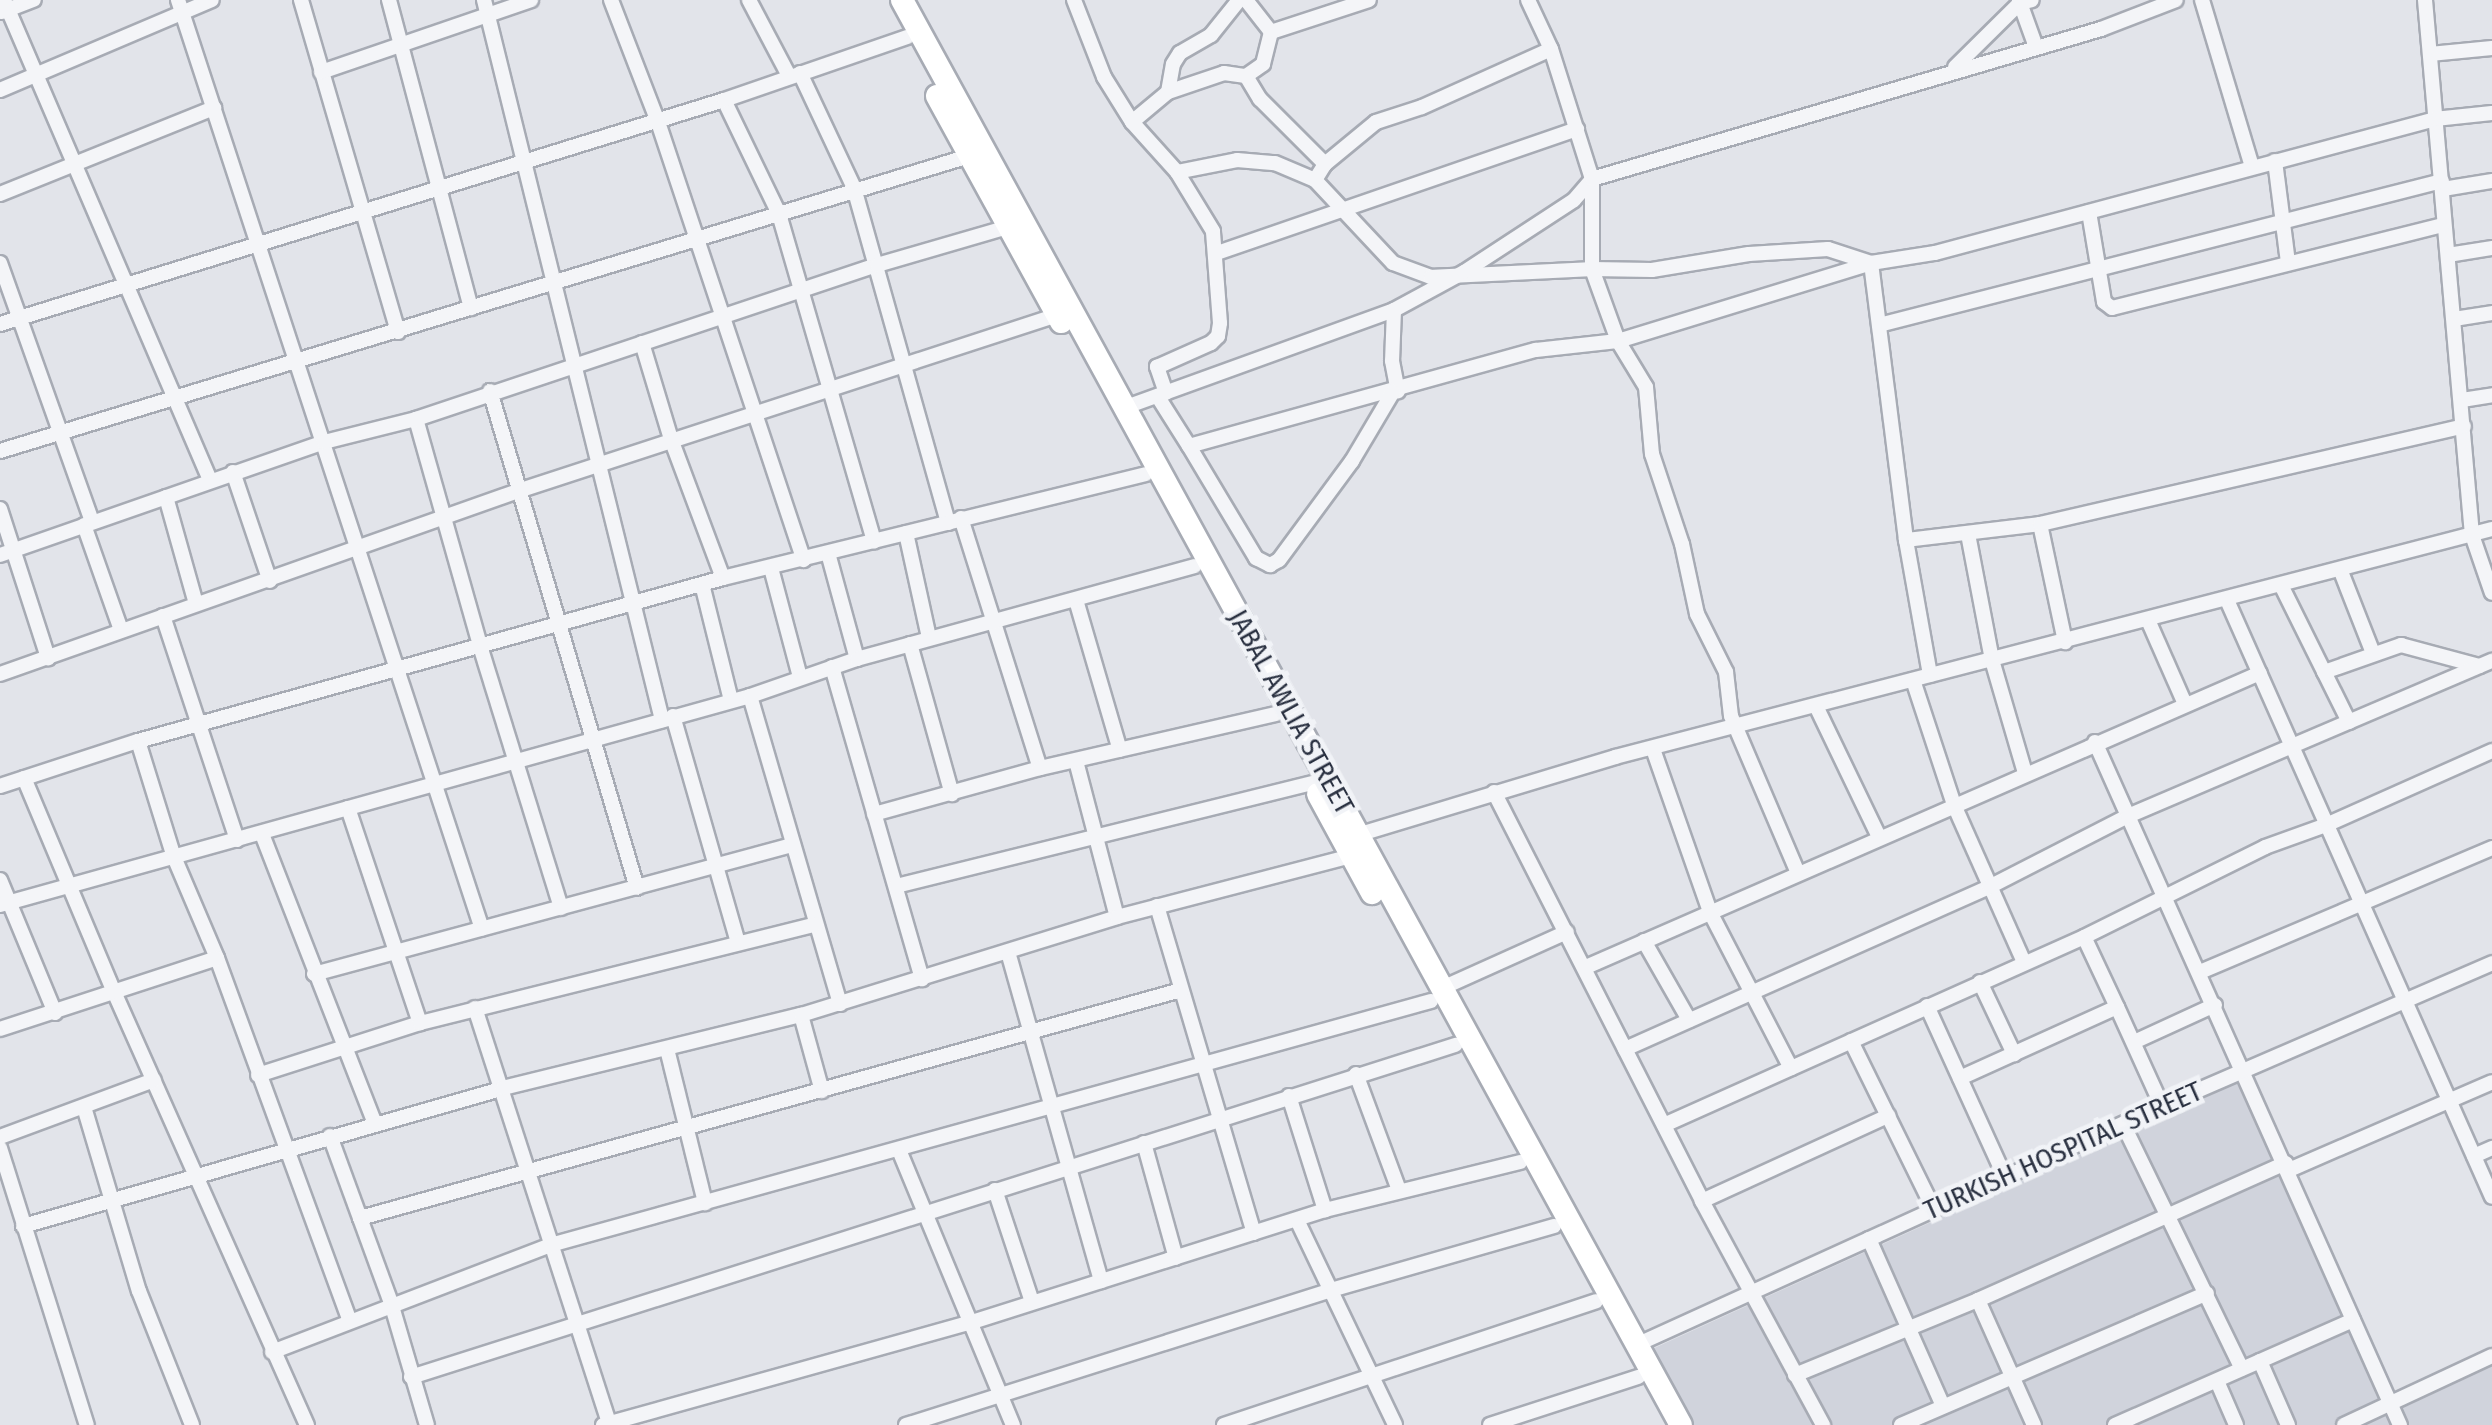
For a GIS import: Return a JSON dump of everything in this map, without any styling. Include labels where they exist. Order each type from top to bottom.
[{"type":"main road","name":"JABAL AWLIA STREET","points":[[901,2],[907,38],[969,156],[1312,783],[1351,844]]},
{"type":"main road","name":"JABAL AWLIA STREET","points":[[901,2],[1126,407],[1351,844],[1680,1425]]},
{"type":"main road","name":"JABAL AWLIA STREET","points":[[1436,995],[1455,1044],[1664,1425]]},
{"type":"street","points":[[34,0],[4,8],[39,75],[210,480]]},
{"type":"street","points":[[0,90],[180,6],[212,0]]},
{"type":"street","points":[[301,0],[398,332]]},
{"type":"street","points":[[389,0],[471,308]]},
{"type":"street","points":[[320,72],[401,46],[486,8],[531,0]]},
{"type":"street","points":[[612,0],[657,119],[804,560]]},
{"type":"street","points":[[749,0],[794,74],[854,188],[954,520],[993,621],[1040,768]]},
{"type":"street","points":[[1074,0],[1104,77],[1132,122],[1177,172],[1207,218],[1218,253],[1218,336],[1201,349],[1157,368],[1162,395],[1256,558],[1270,565],[1279,560],[1352,461],[1395,391],[1394,310]]},
{"type":"street","points":[[1168,92],[1172,64],[1180,52],[1211,35],[1238,0]]},
{"type":"street","points":[[1246,0],[1271,32]]},
{"type":"street","points":[[1271,32],[1369,0]]},
{"type":"street","points":[[1528,0],[1551,49],[1592,179],[1592,269],[1618,341],[1646,387],[1647,422],[1658,481],[1682,544],[1697,614],[1726,672],[1735,727],[1798,873]]},
{"type":"street","points":[[1126,407],[1394,310],[1464,272],[1574,200],[1592,179],[2036,47],[2176,0]]},
{"type":"street","points":[[2202,0],[2252,167]]},
{"type":"street","points":[[2426,0],[2472,535],[2492,593]]},
{"type":"street","points":[[1951,71],[2024,1],[2036,47]]},
{"type":"street","points":[[180,6],[260,241],[356,550],[482,930]]},
{"type":"street","points":[[486,8],[602,464],[631,606],[738,943]]},
{"type":"street","points":[[1132,122],[1168,92],[1224,73],[1246,76],[1263,64],[1271,32]]},
{"type":"street","points":[[0,324],[724,100],[907,38]]},
{"type":"street","points":[[2430,54],[2492,48]]},
{"type":"street","points":[[1314,180],[1325,164],[1376,122],[1422,107],[1551,49]]},
{"type":"street","points":[[1246,76],[1260,100],[1325,164]]},
{"type":"street","points":[[724,100],[779,214],[874,542]]},
{"type":"street","points":[[0,194],[214,108]]},
{"type":"street","points":[[1190,446],[1536,350],[1618,341],[1871,263],[1935,253],[2435,119],[2492,114]]},
{"type":"street","points":[[1218,253],[1578,129]]},
{"type":"street","points":[[0,451],[969,156]]},
{"type":"street","points":[[1177,172],[1255,159],[1314,180],[1393,264],[1431,277],[1464,272],[1652,270],[1749,254],[1828,249],[1871,263]]},
{"type":"street","points":[[2274,161],[2288,263]]},
{"type":"street","points":[[1879,325],[2282,219],[2442,185],[2492,181]]},
{"type":"street","points":[[2089,212],[2104,302],[2112,308],[2443,225]]},
{"type":"street","points":[[6,553],[324,442],[416,419],[490,391],[877,265],[1008,228]]},
{"type":"street","points":[[2448,254],[2492,248]]},
{"type":"street","points":[[0,263],[62,431],[122,630]]},
{"type":"street","points":[[1871,263],[1906,540],[1930,676]]},
{"type":"street","points":[[2454,319],[2492,313]]},
{"type":"street","points":[[0,674],[671,439],[1057,316]]},
{"type":"street","points":[[642,343],[671,439],[723,578]]},
{"type":"street","points":[[490,391],[637,888]]},
{"type":"street","points":[[2462,400],[2492,395]]},
{"type":"street","points":[[416,419],[480,648],[561,908]]},
{"type":"street","points":[[1906,540],[2040,524],[2464,426]]},
{"type":"street","points":[[232,472],[270,581]]},
{"type":"street","points":[[0,786],[138,741],[723,578],[1146,474]]},
{"type":"street","points":[[166,497],[196,604]]},
{"type":"street","points":[[0,509],[6,553],[48,658]]},
{"type":"street","points":[[2040,524],[2066,642]]},
{"type":"street","points":[[23,1226],[503,1088],[840,1004],[1351,844],[1494,792],[2492,529]]},
{"type":"street","points":[[906,534],[928,638]]},
{"type":"street","points":[[1968,534],[1992,660],[2025,772]]},
{"type":"street","points":[[828,553],[857,659]]},
{"type":"street","points":[[4,904],[750,696],[928,638],[1194,566]]},
{"type":"street","points":[[772,568],[800,677]]},
{"type":"street","points":[[2340,569],[2372,653]]},
{"type":"street","points":[[702,584],[731,700]]},
{"type":"street","points":[[2281,585],[2349,722]]},
{"type":"street","points":[[1076,600],[1120,750]]},
{"type":"street","points":[[2227,600],[2492,1196]]},
{"type":"street","points":[[163,616],[237,840]]},
{"type":"street","points":[[2148,620],[2185,704]]},
{"type":"street","points":[[910,644],[952,794]]},
{"type":"street","points":[[2324,672],[2372,653],[2408,645],[2486,664]]},
{"type":"street","points":[[1625,1049],[1989,887],[2128,816],[2486,664]]},
{"type":"street","points":[[832,668],[922,979]]},
{"type":"street","points":[[1586,967],[2025,772],[2260,673]]},
{"type":"street","points":[[1913,680],[1954,805],[2024,962]]},
{"type":"street","points":[[750,696],[840,1004]]},
{"type":"street","points":[[1816,706],[1879,837]]},
{"type":"street","points":[[874,814],[1040,768],[1276,714]]},
{"type":"street","points":[[138,741],[174,857],[217,958],[350,1319]]},
{"type":"street","points":[[2095,742],[2400,1425]]},
{"type":"street","points":[[1653,749],[1710,912],[1791,1068]]},
{"type":"street","points":[[1664,1126],[2084,937],[2265,847],[2326,825],[2492,751]]},
{"type":"street","points":[[1076,761],[1118,917]]},
{"type":"street","points":[[24,778],[114,994],[307,1425]]},
{"type":"street","points":[[896,886],[1312,783]]},
{"type":"street","points":[[1494,792],[1750,1294],[1823,1425]]},
{"type":"street","points":[[348,808],[420,1023]]},
{"type":"street","points":[[262,834],[375,1124]]},
{"type":"street","points":[[314,974],[792,846]]},
{"type":"street","points":[[2200,972],[2492,848]]},
{"type":"street","points":[[0,880],[4,904],[55,1013]]},
{"type":"street","points":[[1157,906],[1254,1233]]},
{"type":"street","points":[[258,1074],[475,1008],[816,924]]},
{"type":"street","points":[[272,1352],[391,1303],[554,1244],[1054,1108],[1436,995],[1567,932]]},
{"type":"street","points":[[2084,937],[2162,1106]]},
{"type":"street","points":[[1644,941],[1689,1020]]},
{"type":"street","points":[[1008,952],[1102,1281]]},
{"type":"street","points":[[0,1029],[217,958]]},
{"type":"street","name":"TURKISH HOSPITAL STREET","points":[[1636,1346],[2244,1069],[2492,964]]},
{"type":"street","points":[[1980,982],[2014,1054]]},
{"type":"street","points":[[360,1218],[1180,990]]},
{"type":"street","points":[[2134,1042],[2214,1004]]},
{"type":"street","points":[[1927,1006],[2004,1177]]},
{"type":"street","points":[[1960,1078],[2117,1007]]},
{"type":"street","points":[[475,1008],[554,1244],[607,1424],[969,1323],[1324,1210],[1520,1162]]},
{"type":"street","points":[[801,1015],[822,1091]]},
{"type":"street","points":[[1851,1041],[1934,1210]]},
{"type":"street","points":[[411,1377],[1455,1044]]},
{"type":"street","points":[[668,1049],[705,1203]]},
{"type":"street","points":[[1356,1074],[1399,1190]]},
{"type":"street","points":[[0,1137],[154,1080]]},
{"type":"street","points":[[1795,1375],[2492,1082]]},
{"type":"street","points":[[1289,1096],[1324,1210]]},
{"type":"street","points":[[84,1106],[139,1291],[192,1425]]},
{"type":"street","points":[[1702,1201],[1888,1116]]},
{"type":"street","points":[[2123,1124],[2242,1369]]},
{"type":"street","points":[[330,1136],[391,1303],[426,1422],[409,1425]]},
{"type":"street","points":[[1144,1143],[1176,1258]]},
{"type":"street","points":[[0,1148],[86,1425]]},
{"type":"street","points":[[2474,1156],[2492,1148]]},
{"type":"street","points":[[899,1150],[1012,1425]]},
{"type":"street","points":[[995,1190],[1032,1302]]},
{"type":"street","points":[[1297,1220],[1395,1425]]},
{"type":"street","points":[[906,1425],[1331,1290],[1554,1226]]},
{"type":"street","points":[[1870,1239],[1943,1406]]},
{"type":"street","points":[[1901,1425],[2208,1293]]},
{"type":"street","points":[[1978,1300],[2034,1425]]},
{"type":"street","points":[[1224,1425],[1596,1301]]},
{"type":"street","points":[[2116,1425],[2354,1320]]},
{"type":"street","points":[[2344,1425],[2492,1356]]},
{"type":"street","points":[[2260,1361],[2288,1425]]},
{"type":"street","points":[[1490,1425],[1638,1378]]},
{"type":"street","points":[[2216,1381],[2236,1425]]},
{"type":"shaded area","points":[[2243,1080],[2396,1398],[2492,1355],[2492,1425],[1691,1425],[1650,1350]]}]
